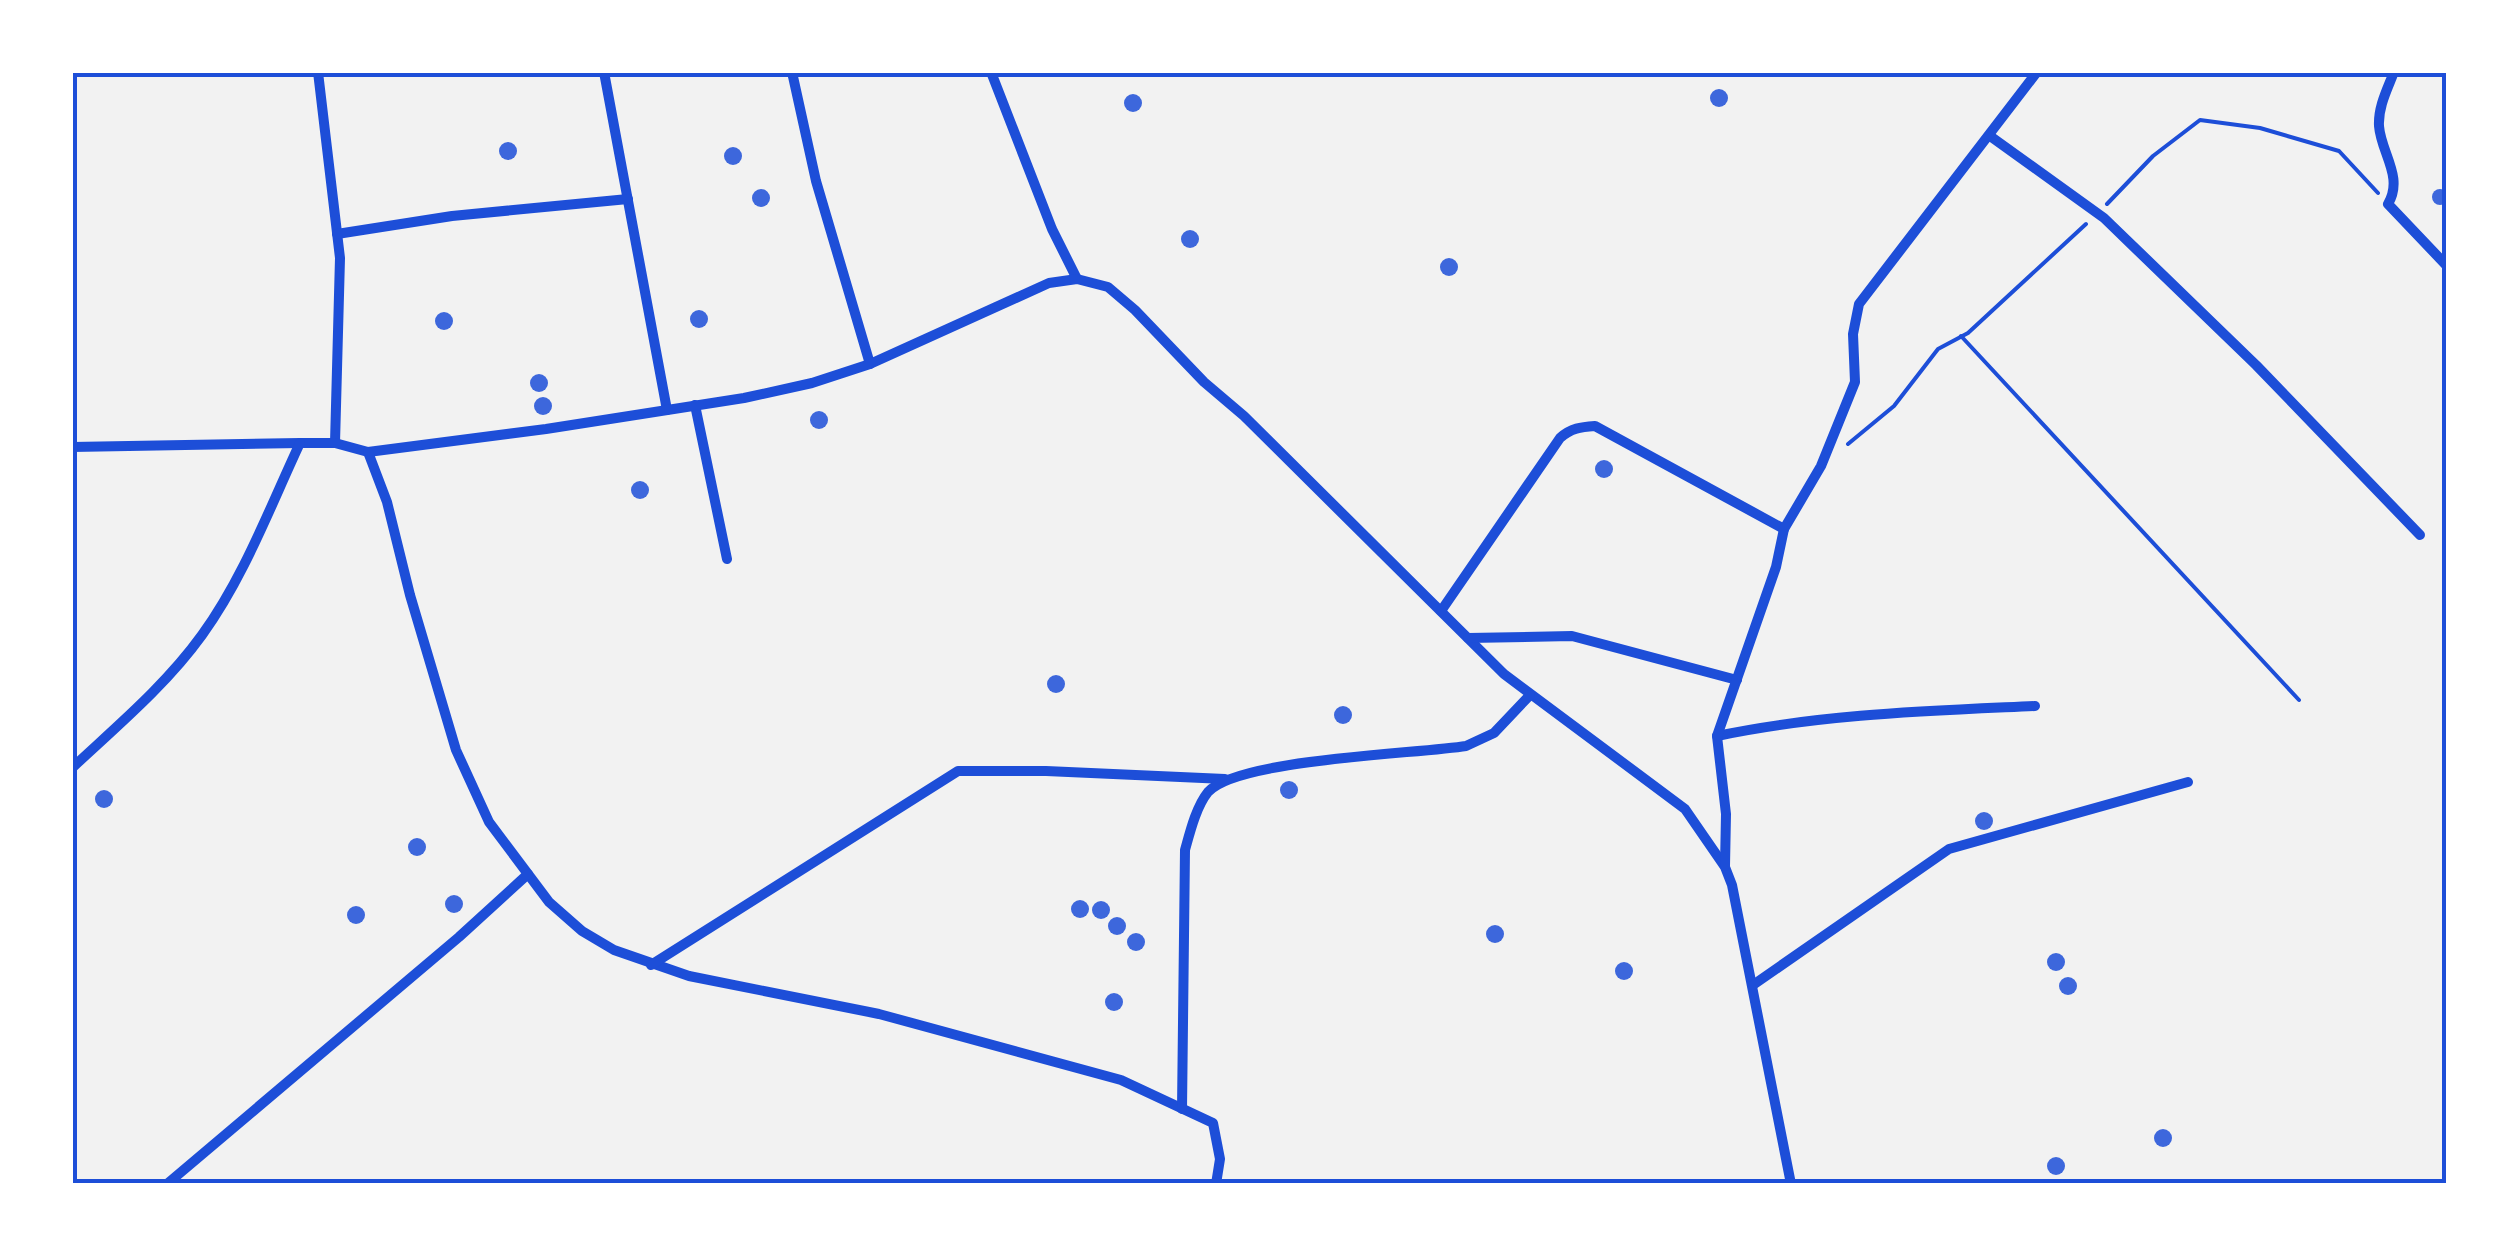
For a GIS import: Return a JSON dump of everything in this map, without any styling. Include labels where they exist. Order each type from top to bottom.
[{"type":"street","points":[[318,72],[338,234],[335,444]]},
{"type":"street","points":[[604,72],[667,410]]},
{"type":"street","points":[[792,72],[816,181],[870,364]]},
{"type":"street","points":[[992,72],[1052,230],[1077,279]]},
{"type":"street","points":[[1791,1184],[1754,985],[1726,867],[1726,814],[1717,736],[1776,567],[1784,529],[1821,466],[1855,382],[1853,334],[1859,304],[1868,287],[1934,210],[2037,72]]},
{"type":"street","points":[[2394,72],[2379,117],[2394,182],[2394,195],[2388,204],[2446,265]]},
{"type":"street","points":[[1990,136],[2098,213],[2256,365],[2420,535]]},
{"type":"street","points":[[338,234],[452,216],[628,199]]},
{"type":"street","points":[[72,447],[300,443],[335,444],[368,452],[696,406],[812,383],[870,364],[1048,283],[1077,279],[1108,287],[1135,310],[1204,382],[1244,416],[1530,696],[1685,809],[1726,867]]},
{"type":"street","points":[[696,406],[728,559]]},
{"type":"street","points":[[1441,611],[1560,438],[1581,427],[1596,426],[1784,529]]},
{"type":"street","points":[[72,768],[169,675],[201,636],[226,599],[300,443]]},
{"type":"street","points":[[368,452],[387,502],[456,750],[489,822],[549,902],[582,931],[614,950],[689,976],[879,1014],[1121,1080],[1213,1123],[1220,1158],[1216,1184]]},
{"type":"street","points":[[1468,638],[1572,636],[1737,680]]},
{"type":"street","points":[[651,965],[958,771],[1226,779],[1275,768],[1466,746],[1494,733],[1530,696]]},
{"type":"street","points":[[1717,736],[1770,724],[1873,713],[2035,706]]},
{"type":"street","points":[[1182,1108],[1185,850],[1190,828],[1208,792],[1226,779]]},
{"type":"street","points":[[1754,985],[1949,849],[2188,782]]},
{"type":"street","points":[[167,1184],[528,874]]},
{"type":"path","points":[[1821,466],[1894,406],[1938,349],[1962,336],[2098,213],[2153,156],[2200,120],[2260,128],[2339,151],[2388,204]]},
{"type":"path","points":[[1962,336],[2299,700]]},
{"type":"building","points":[[1719,89],[1728,98],[1719,107],[1710,98]]},
{"type":"building","points":[[1133,94],[1142,103],[1133,112],[1124,103]]},
{"type":"building","points":[[508,142],[517,151],[508,160],[499,151]]},
{"type":"building","points":[[733,147],[742,156],[733,165],[724,156]]},
{"type":"building","points":[[761,189],[770,198],[761,207],[752,198]]},
{"type":"building","points":[[2440,189],[2448,197],[2440,205],[2432,197]]},
{"type":"building","points":[[1190,230],[1199,239],[1190,248],[1181,239]]},
{"type":"building","points":[[1449,258],[1458,267],[1449,276],[1440,267]]},
{"type":"building","points":[[699,310],[708,319],[699,328],[690,319]]},
{"type":"building","points":[[444,312],[453,321],[444,330],[435,321]]},
{"type":"building","points":[[539,374],[548,383],[539,392],[530,383]]},
{"type":"building","points":[[543,397],[552,406],[543,415],[534,406]]},
{"type":"building","points":[[819,411],[828,420],[819,429],[810,420]]},
{"type":"building","points":[[1604,460],[1613,469],[1604,478],[1595,469]]},
{"type":"building","points":[[640,481],[649,490],[640,499],[631,490]]},
{"type":"building","points":[[1056,675],[1065,684],[1056,693],[1047,684]]},
{"type":"building","points":[[1343,706],[1352,715],[1343,724],[1334,715]]},
{"type":"building","points":[[1289,781],[1298,790],[1289,799],[1280,790]]},
{"type":"building","points":[[104,790],[113,799],[104,808],[95,799]]},
{"type":"building","points":[[1984,812],[1993,821],[1984,830],[1975,821]]},
{"type":"building","points":[[417,838],[426,847],[417,856],[408,847]]},
{"type":"building","points":[[454,895],[463,904],[454,913],[445,904]]},
{"type":"building","points":[[1080,900],[1089,909],[1080,918],[1071,909]]},
{"type":"building","points":[[1101,901],[1110,910],[1101,919],[1092,910]]},
{"type":"building","points":[[356,906],[365,915],[356,924],[347,915]]},
{"type":"building","points":[[1117,917],[1126,926],[1117,935],[1108,926]]},
{"type":"building","points":[[1495,925],[1504,934],[1495,943],[1486,934]]},
{"type":"building","points":[[1136,933],[1145,942],[1136,951],[1127,942]]},
{"type":"building","points":[[2056,953],[2065,962],[2056,971],[2047,962]]},
{"type":"building","points":[[1624,962],[1633,971],[1624,980],[1615,971]]},
{"type":"building","points":[[2068,977],[2077,986],[2068,995],[2059,986]]},
{"type":"building","points":[[1114,993],[1123,1002],[1114,1011],[1105,1002]]},
{"type":"building","points":[[2163,1129],[2172,1138],[2163,1147],[2154,1138]]},
{"type":"building","points":[[2056,1157],[2065,1166],[2056,1175],[2047,1166]]}]
